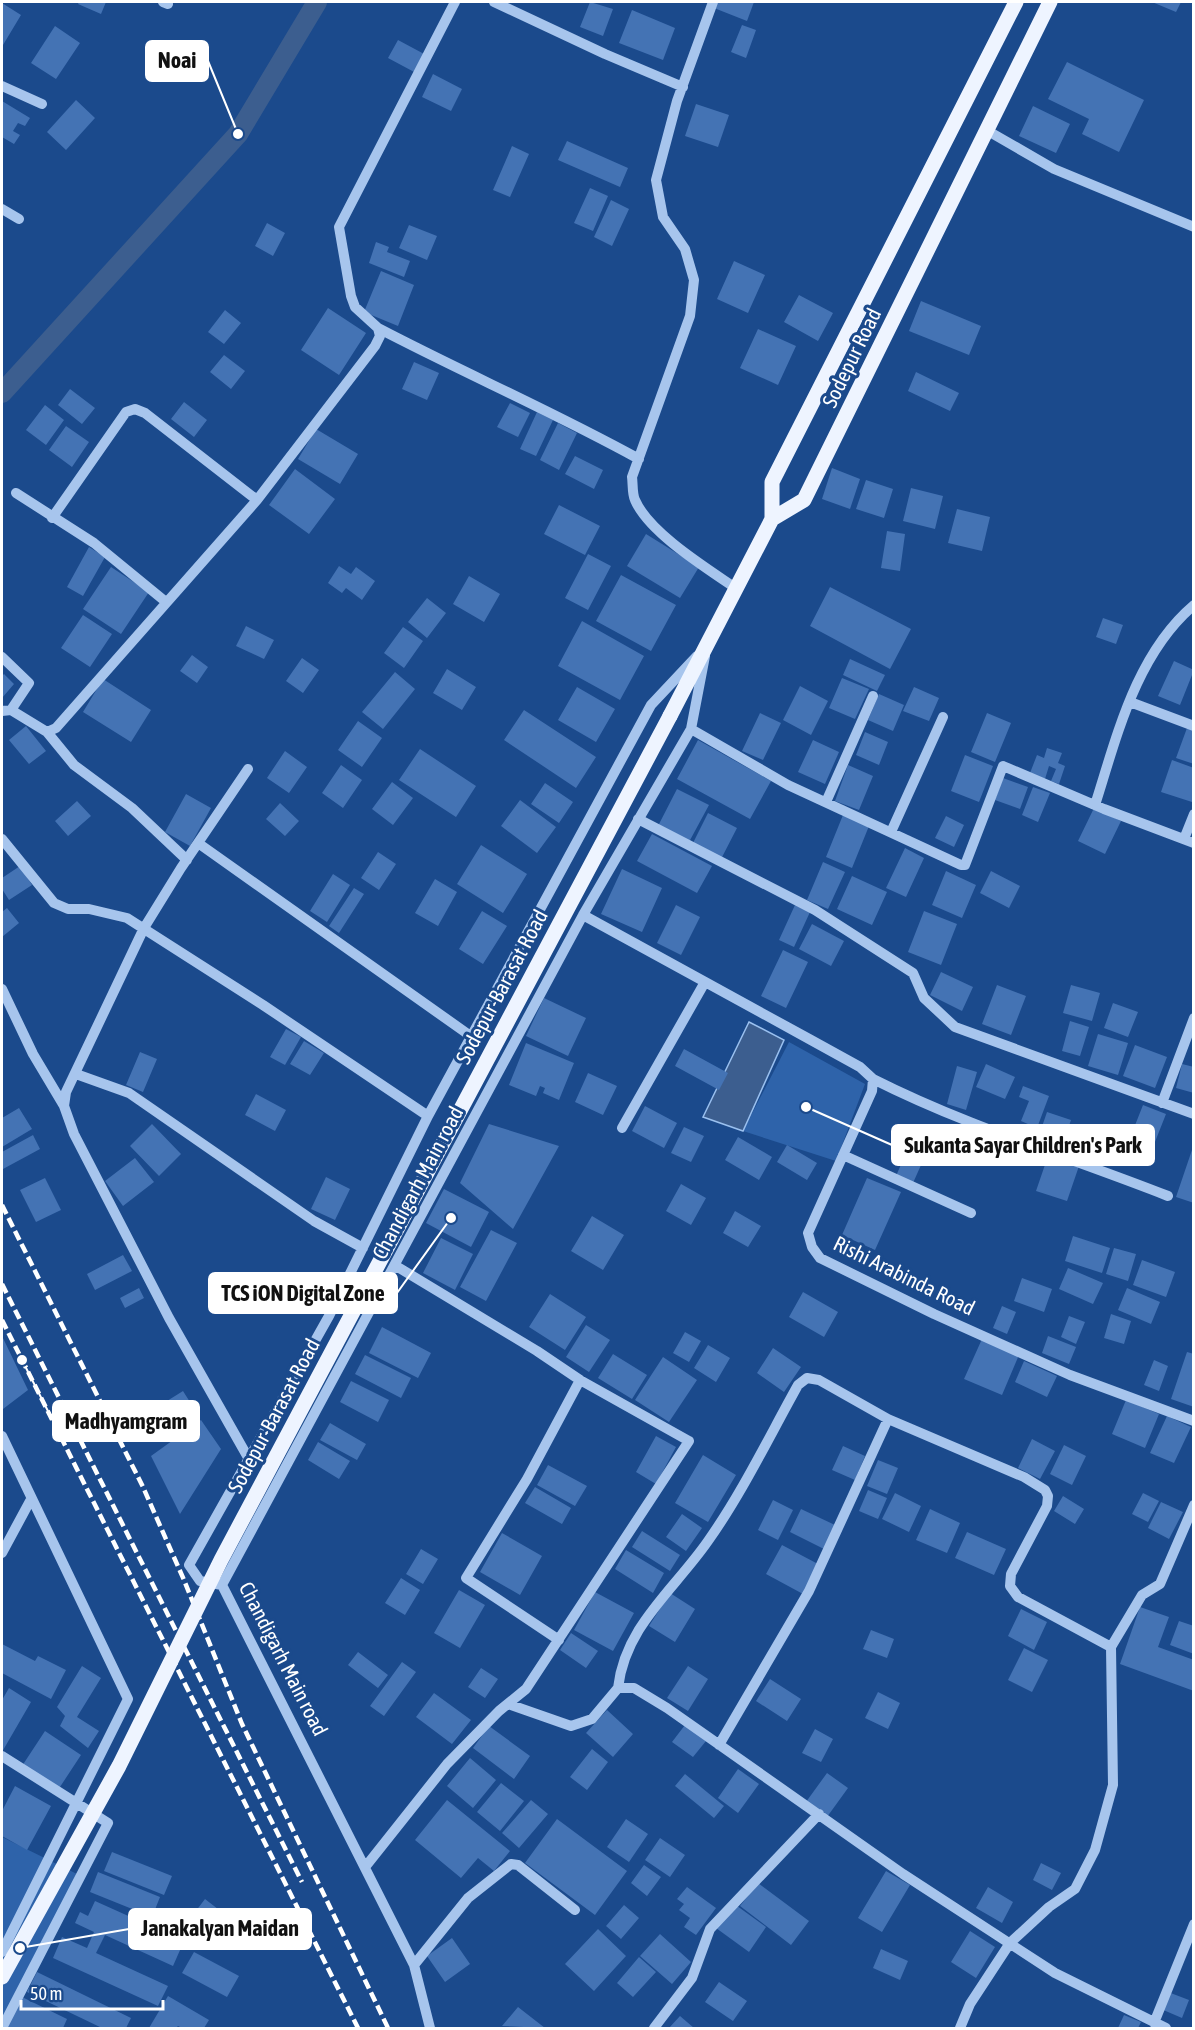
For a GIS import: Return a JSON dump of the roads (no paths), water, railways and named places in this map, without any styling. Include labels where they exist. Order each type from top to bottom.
[{"type":"main road","points":[[707,646],[772,519],[772,482],[1016,2]]},
{"type":"main road","name":"Sodepur Road","points":[[772,519],[804,500],[1050,2]]},
{"type":"main road","name":"Sodepur-Barasat Road","points":[[2,1977],[118,1766],[221,1560],[707,646]]},
{"type":"street","points":[[455,2],[339,227],[355,307],[378,328],[471,376],[585,429],[639,459]]},
{"type":"street","points":[[494,2],[682,87]]},
{"type":"street","points":[[713,2],[682,87],[656,180],[663,217],[685,249],[694,280],[690,316],[632,477],[634,499],[649,520],[681,550],[737,589]]},
{"type":"street","points":[[2,86],[42,104]]},
{"type":"street","points":[[987,130],[1063,173],[1194,227]]},
{"type":"street","points":[[2,209],[19,219]]},
{"type":"street","points":[[46,732],[56,728],[257,500],[375,346],[380,336],[378,328]]},
{"type":"street","points":[[52,518],[126,412],[135,409],[145,413],[257,500]]},
{"type":"street","points":[[16,493],[117,560],[165,602]]},
{"type":"street","points":[[1095,805],[1130,702],[1158,645],[1181,615],[1194,605]]},
{"type":"street","points":[[222,1585],[200,1581],[189,1565],[250,1461],[329,1317],[428,1116],[651,705],[707,646]]},
{"type":"street","name":"Chandigarh Main road","points":[[430,2028],[414,1965],[381,1904],[366,1866],[222,1585],[396,1266],[583,915],[691,729],[707,646]]},
{"type":"street","points":[[2,657],[29,683],[6,711],[46,732],[74,765],[132,808],[187,860]]},
{"type":"street","points":[[826,802],[873,696]]},
{"type":"street","points":[[1130,702],[1194,726]]},
{"type":"street","points":[[891,832],[943,717]]},
{"type":"street","points":[[691,729],[788,784],[965,864],[1003,766],[1189,841],[1194,814]]},
{"type":"street","points":[[64,1106],[66,1092],[144,928],[249,769]]},
{"type":"street","points":[[638,819],[814,910],[913,973],[924,998],[955,1027],[1194,1114]]},
{"type":"street","points":[[2,839],[54,903],[68,909],[89,909],[127,918],[254,998],[428,1116]]},
{"type":"street","points":[[198,843],[472,1037]]},
{"type":"street","points":[[583,915],[860,1067],[873,1079],[920,1103],[993,1133],[1097,1167],[1168,1196]]},
{"type":"street","points":[[622,1128],[705,982]]},
{"type":"street","points":[[2,989],[33,1054],[64,1106],[74,1134],[119,1225],[250,1461]]},
{"type":"street","points":[[1162,1103],[1194,1018]]},
{"type":"street","points":[[76,1074],[129,1093],[314,1221],[363,1248]]},
{"type":"street","name":"Rishi Arabinda Road","points":[[873,1079],[872,1090],[808,1233],[812,1247],[820,1258],[917,1306],[1070,1375],[1194,1421]]},
{"type":"street","points":[[843,1155],[971,1213]]},
{"type":"street","points":[[366,1866],[447,1764],[526,1689],[689,1441],[580,1380],[537,1351],[396,1266]]},
{"type":"street","points":[[508,1704],[572,1726],[591,1719],[618,1688],[620,1666],[637,1631],[708,1541],[798,1385],[807,1378],[819,1380],[888,1419],[1024,1477],[1045,1490],[1048,1496],[1047,1506],[1011,1574],[1010,1586],[1018,1597],[1111,1647]]},
{"type":"street","points":[[560,1640],[466,1578],[527,1479],[580,1380]]},
{"type":"street","points":[[719,1745],[809,1591],[888,1419]]},
{"type":"street","points":[[2,1436],[30,1501],[128,1699],[74,1803],[2,1952]]},
{"type":"street","points":[[2,1553],[30,1501]]},
{"type":"street","points":[[960,2028],[970,2004],[1010,1943],[1049,1907],[1075,1889],[1095,1850],[1113,1785],[1111,1647],[1142,1595],[1160,1584],[1194,1505]]},
{"type":"street","points":[[618,1688],[634,1688],[642,1692],[903,1874],[1055,1973],[1166,2028]]},
{"type":"street","points":[[2,1756],[106,1821],[107,1827],[2,2028]]},
{"type":"street","points":[[654,2028],[692,1978],[710,1929],[819,1814]]},
{"type":"street","points":[[414,1965],[468,1898],[511,1864],[518,1865],[575,1910]]},
{"type":"street","points":[[1154,2024],[1194,1924]]},
{"type":"waterway","points":[[2,393],[238,134],[317,2]]},
{"type":"railway","points":[[2,1205],[143,1487],[184,1580],[242,1724],[388,2028]]},
{"type":"railway","points":[[2,1284],[302,1882]]},
{"type":"railway","points":[[2,1320],[358,2028]]},
{"type":"place","name":"Noai","points":[[238,134]]},
{"type":"place","name":"Sukanta Sayar Children's Park","points":[[806,1107]]},
{"type":"place","name":"TCS iON Digital Zone","points":[[451,1218]]},
{"type":"place","name":"Madhyamgram","points":[[22,1360]]},
{"type":"place","name":"Janakalyan Maidan","points":[[20,1948]]}]
